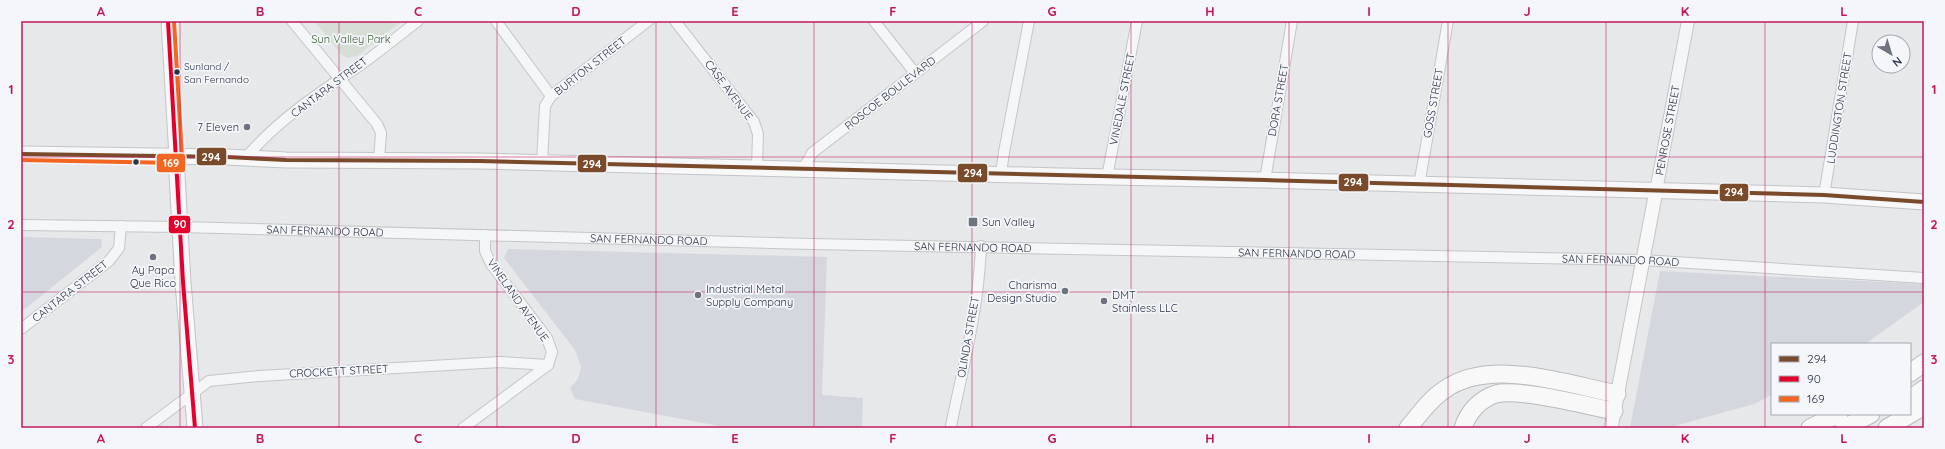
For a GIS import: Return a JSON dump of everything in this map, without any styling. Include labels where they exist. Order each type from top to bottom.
[{"type":"highway","points":[[1911,372],[1924,363]]},
{"type":"highway","points":[[1408,428],[1444,389],[1468,378],[1482,374],[1525,375],[1617,394]]},
{"type":"highway","points":[[1911,388],[1924,380]]},
{"type":"highway","points":[[1911,398],[1924,389]]},
{"type":"highway","points":[[1464,428],[1470,413],[1477,405],[1497,394],[1523,394],[1614,411]]},
{"type":"highway","points":[[1911,414],[1924,406]]},
{"type":"highway","points":[[1810,428],[1837,415]]},
{"type":"highway","points":[[1844,428],[1868,415]]},
{"type":"highway","points":[[1859,428],[1882,415]]},
{"type":"highway","points":[[1887,428],[1909,415]]},
{"type":"main road","points":[[168,21],[180,226],[195,428]]},
{"type":"main road","points":[[21,154],[542,163],[1265,180],[1824,195],[1924,202]]},
{"type":"main road","name":"PENROSE STREET","points":[[1611,428],[1656,190]]},
{"type":"street","points":[[292,21],[377,124],[380,133],[379,160]]},
{"type":"street","name":"CANTARA STREET","points":[[245,158],[262,138],[339,78],[358,66],[418,21]]},
{"type":"street","points":[[496,21],[551,96],[545,106],[542,163]]},
{"type":"street","name":"BURTON STREET","points":[[551,96],[648,21]]},
{"type":"street","name":"CASE AVENUE","points":[[675,21],[754,122],[758,134],[757,168]]},
{"type":"street","points":[[874,21],[915,73]]},
{"type":"street","name":"ROSCOE BOULEVARD","points":[[803,169],[812,153],[983,21]]},
{"type":"street","points":[[1001,174],[1029,21]]},
{"type":"street","name":"VINEDALE STREET","points":[[1107,177],[1138,21]]},
{"type":"street","name":"DORA STREET","points":[[1265,180],[1292,21]]},
{"type":"street","name":"GOSS STREET","points":[[1419,185],[1448,21]]},
{"type":"street","name":"PENROSE STREET","points":[[1656,190],[1688,21]]},
{"type":"street","name":"LUDDINGTON STREET","points":[[1824,195],[1853,21]]},
{"type":"street","name":"SAN FERNANDO ROAD","points":[[21,225],[180,226],[485,235],[1643,260],[1924,278]]},
{"type":"street","name":"CANTARA STREET","points":[[21,329],[110,261],[119,248],[121,226]]},
{"type":"street","name":"VINELAND AVENUE","points":[[485,235],[485,251],[491,264],[547,338],[552,352],[548,365]]},
{"type":"street","name":"OLINDA STREET","points":[[951,426],[972,318],[980,268],[981,246]]},
{"type":"street","name":"CROCKETT STREET","points":[[146,428],[209,381],[259,376],[500,362],[548,365]]},
{"type":"street","points":[[464,428],[548,365]]},
{"type":"shaded area","points":[[21,237],[101,239],[102,247],[21,312]]},
{"type":"shaded area","points":[[508,249],[827,257],[822,395],[863,398],[862,428],[730,428],[575,399],[570,388],[578,379],[581,367],[575,350],[504,258]]},
{"type":"shaded area","points":[[1660,271],[1924,284],[1924,302],[1866,343],[1771,343],[1771,396],[1754,404],[1667,428],[1630,428]]},
{"type":"green space","name":"Sun Valley Park","points":[[314,21],[402,21],[357,56],[347,58],[341,54]]},
{"type":"transit line","name":"90","points":[[168,21],[183,282],[195,428]]},
{"type":"transit line","name":"169","points":[[21,160],[176,163],[180,161],[182,157],[174,21]]},
{"type":"transit line","name":"294","points":[[21,154],[227,157],[286,160],[480,161],[1265,180],[1824,195],[1924,202]]},
{"type":"place","name":"Sunland / San Fernando","points":[[177,72]]},
{"type":"place","name":"7 Eleven","points":[[247,127]]},
{"type":"place","name":"Sun Valley","points":[[973,222]]},
{"type":"place","name":"Ay Papa Que Rico","points":[[153,257]]},
{"type":"place","name":"Charisma Design Studio","points":[[1065,291]]},
{"type":"place","name":"Industrial Metal Supply Company","points":[[698,295]]},
{"type":"place","name":"DMT Stainless LLC","points":[[1104,301]]}]
